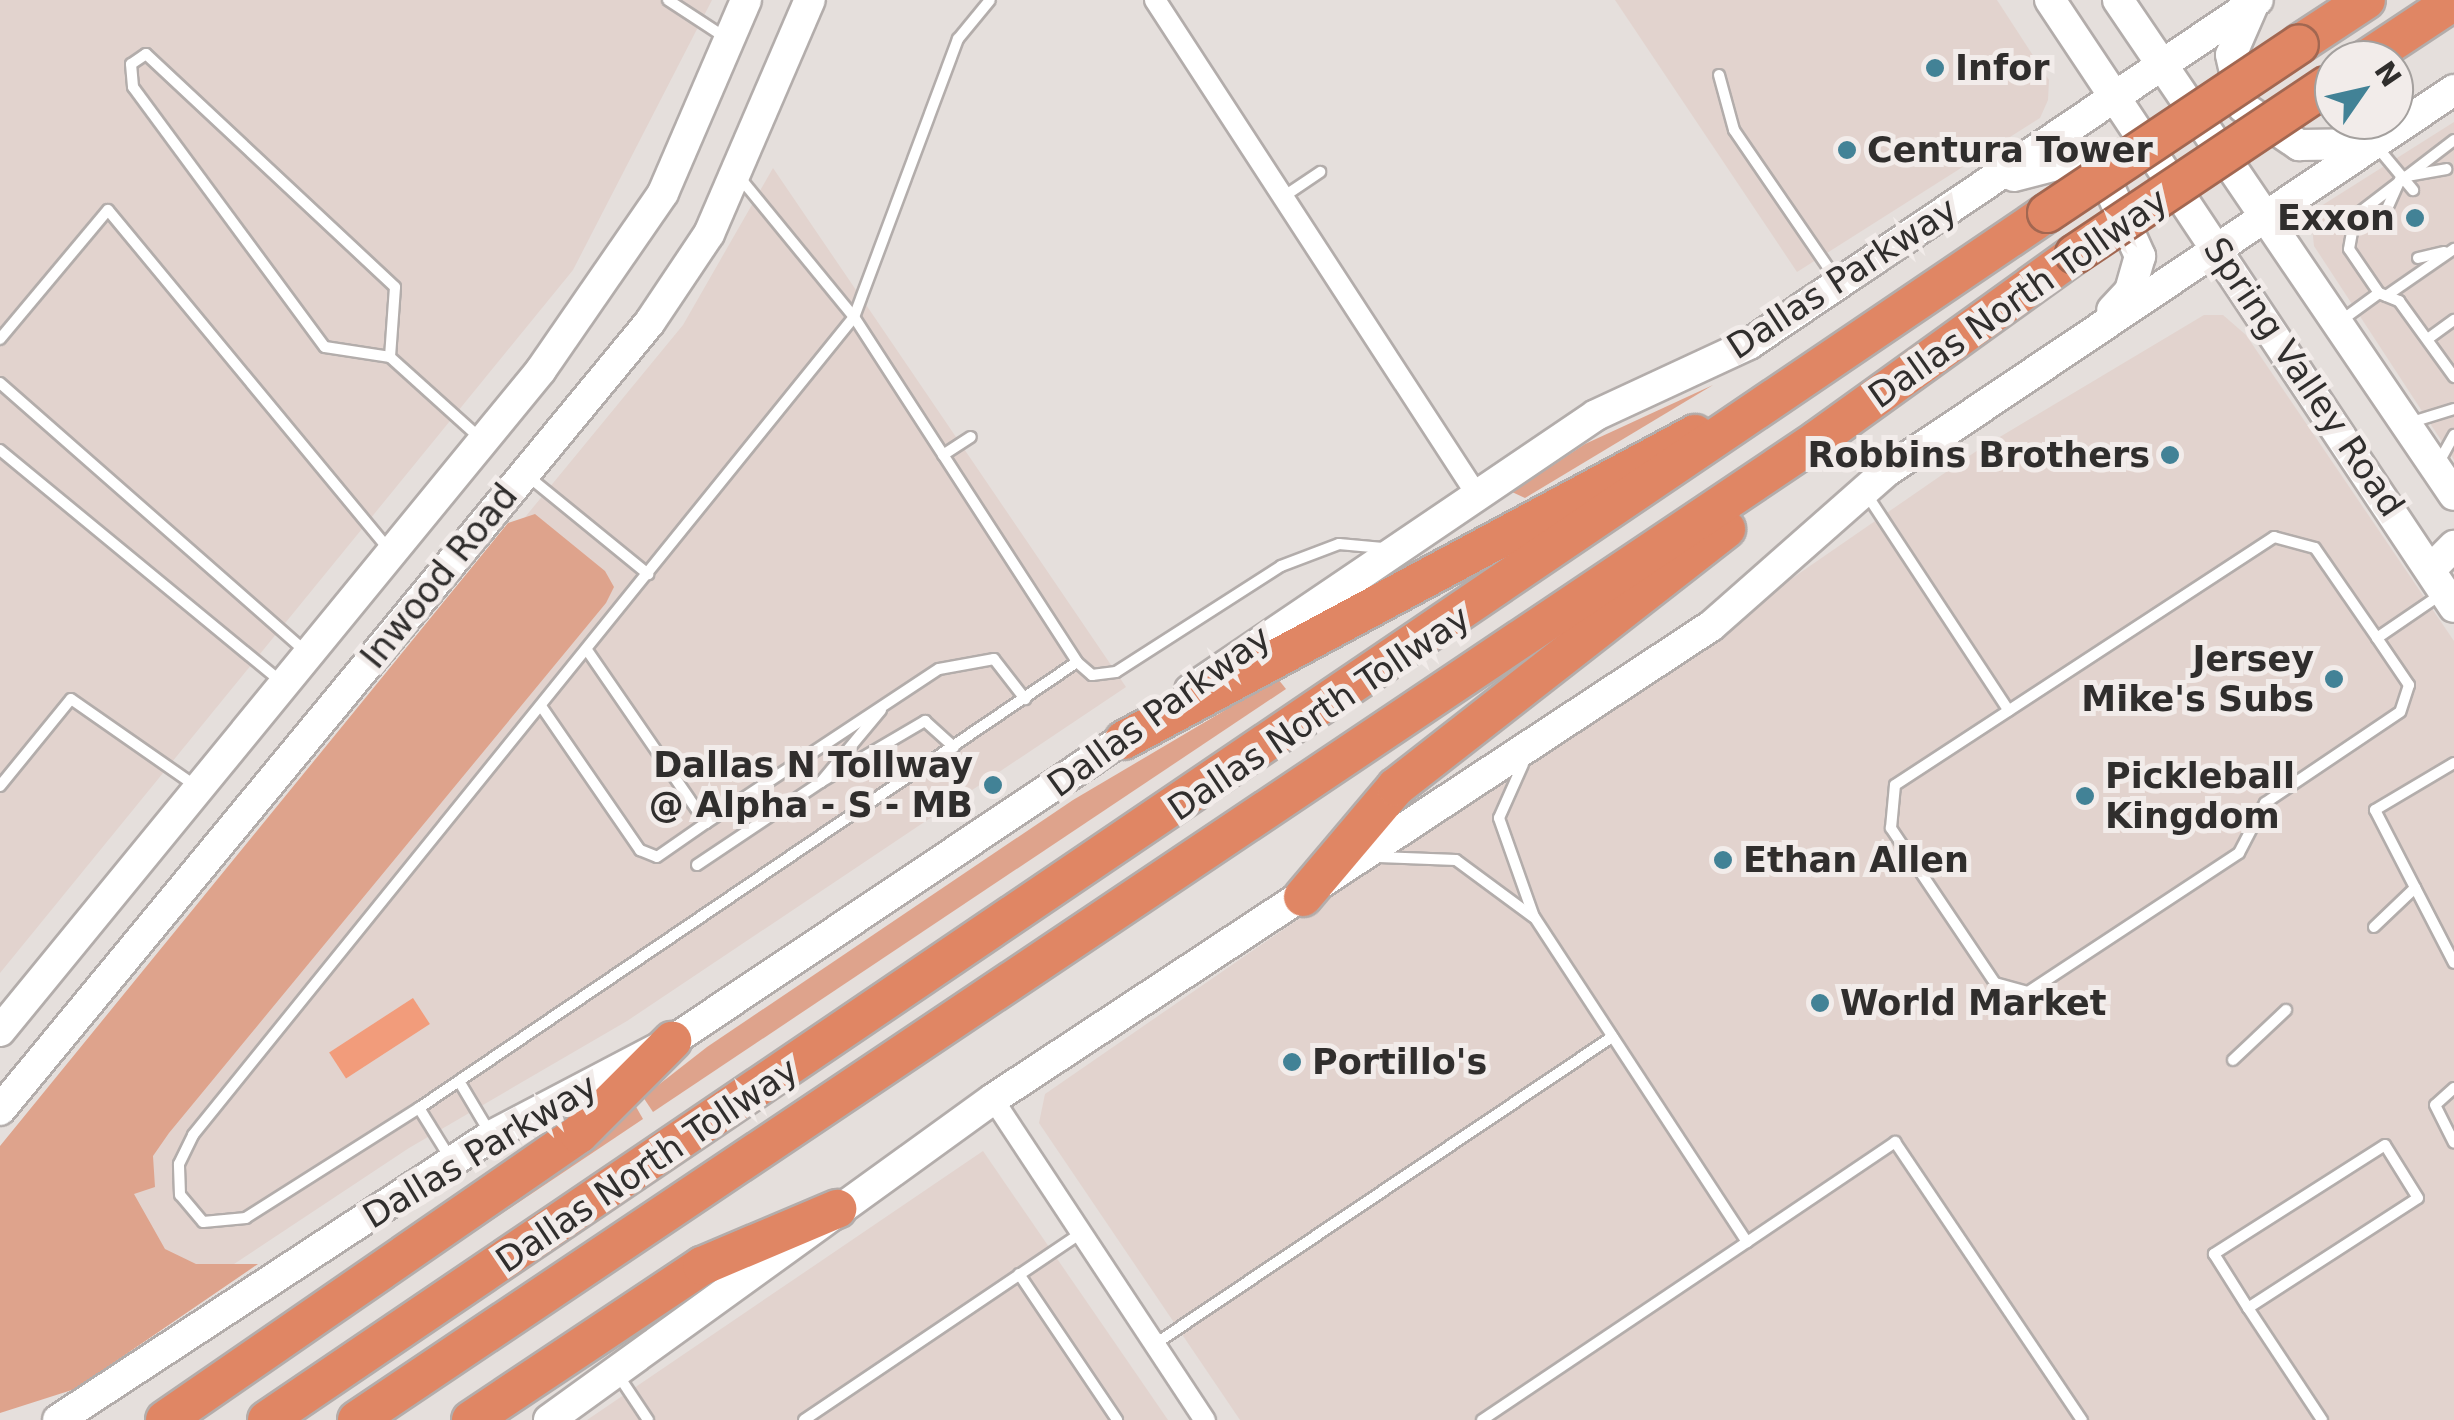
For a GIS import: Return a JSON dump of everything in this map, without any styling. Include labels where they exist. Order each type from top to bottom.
[{"type":"highway","name":"Dallas North Tollway","points":[[267,1420],[1568,545],[1782,391],[2366,0]]},
{"type":"highway","points":[[2396,40],[2454,2]]},
{"type":"highway","name":"Dallas North Tollway","points":[[358,1420],[1817,440],[2075,254],[2314,95]]},
{"type":"highway","points":[[1124,740],[1782,391]]},
{"type":"highway","points":[[1303,897],[1396,787],[1762,502],[1817,440]]},
{"type":"highway","points":[[166,1420],[579,1134],[672,1041]]},
{"type":"highway","points":[[471,1420],[702,1266],[837,1209]]},
{"type":"main road","name":"Inwood Road","points":[[3,1022],[482,439],[663,194],[746,0]]},
{"type":"main road","name":"Inwood Road","points":[[0,1110],[50,1056],[650,322],[738,175],[810,0]]},
{"type":"main road","name":"Spring Valley Road","points":[[2050,0],[2443,589]]},
{"type":"main road","name":"Spring Valley Road","points":[[2118,0],[2269,214],[2454,494]]},
{"type":"main road","name":"Dallas Parkway","points":[[58,1420],[491,1136],[672,1041],[1124,740],[1389,549],[1596,415],[1749,344],[2258,0]]},
{"type":"main road","points":[[2258,0],[2231,55],[2243,107],[2299,145],[2374,144]]},
{"type":"main road","points":[[549,1420],[993,1100],[1712,626],[1864,490],[2080,339],[2454,90]]},
{"type":"main road","points":[[1978,189],[2064,163],[2094,173],[2124,208],[2139,272],[2080,339]]},
{"type":"main road","points":[[482,439],[523,473]]},
{"type":"main road","points":[[2443,589],[2454,546]]},
{"type":"main road","points":[[3,1022],[50,1056]]},
{"type":"main road","points":[[96,1420],[155,1358]]},
{"type":"street","points":[[1155,0],[1476,492]]},
{"type":"street","points":[[993,1100],[1205,1420]]},
{"type":"lane","points":[[668,0],[730,41]]},
{"type":"lane","points":[[990,0],[958,40],[854,317],[193,1135],[179,1164],[180,1195],[203,1222],[246,1218],[419,1108],[1077,662]]},
{"type":"lane","points":[[390,357],[395,287],[146,54],[131,64],[133,87],[325,347],[390,357],[482,439]]},
{"type":"lane","points":[[1719,75],[1734,130],[1839,283]]},
{"type":"lane","points":[[2454,140],[2370,198],[2348,231],[2382,295],[2429,338],[2454,377]]},
{"type":"lane","points":[[2374,144],[2413,190]]},
{"type":"lane","points":[[2402,177],[2446,169]]},
{"type":"lane","points":[[1282,198],[1320,172]]},
{"type":"lane","points":[[738,175],[854,317],[1077,662],[1092,674],[1116,672],[1281,566],[1339,544],[1389,549]]},
{"type":"lane","points":[[2386,211],[2402,177]]},
{"type":"lane","points":[[0,338],[108,210],[390,552]]},
{"type":"lane","points":[[2340,322],[2452,247]]},
{"type":"lane","points":[[2418,258],[2452,247]]},
{"type":"lane","points":[[2429,338],[2454,320]]},
{"type":"lane","points":[[0,384],[308,654]]},
{"type":"lane","points":[[2407,423],[2454,409]]},
{"type":"lane","points":[[2436,467],[2454,435]]},
{"type":"lane","points":[[943,455],[971,437]]},
{"type":"lane","points":[[0,450],[283,683]]},
{"type":"lane","points":[[523,473],[648,574]]},
{"type":"lane","points":[[1864,490],[2009,711]]},
{"type":"lane","points":[[2274,537],[2316,548],[2409,685],[2400,712],[2265,803],[2239,853],[2013,995],[1995,984],[1891,828],[1888,802],[1895,785],[2009,711],[2274,537]]},
{"type":"lane","points":[[2377,638],[2443,589]]},
{"type":"lane","points":[[587,650],[706,823]]},
{"type":"lane","points":[[541,706],[640,850],[657,856],[939,669],[994,659],[1025,699]]},
{"type":"lane","points":[[0,786],[71,699],[198,788]]},
{"type":"lane","points":[[820,782],[860,745],[884,704]]},
{"type":"lane","points":[[697,866],[820,782],[925,721],[954,747]]},
{"type":"lane","points":[[1547,735],[1511,779],[1500,818],[1534,917],[1747,1242]]},
{"type":"lane","points":[[2454,763],[2375,810],[2454,963]]},
{"type":"lane","points":[[1359,860],[1410,852],[1456,860],[1534,917]]},
{"type":"lane","points":[[2374,927],[2415,888]]},
{"type":"lane","points":[[2233,1060],[2286,1010]]},
{"type":"lane","points":[[1155,1344],[1612,1037]]},
{"type":"lane","points":[[459,1080],[491,1136]]},
{"type":"lane","points":[[2454,1088],[2435,1105],[2454,1143]]},
{"type":"lane","points":[[419,1108],[452,1162]]},
{"type":"lane","points":[[1482,1420],[1896,1142],[2082,1420]]},
{"type":"lane","points":[[2248,1308],[2418,1198],[2385,1145],[2214,1254],[2248,1308],[2322,1420]]},
{"type":"lane","points":[[804,1420],[1081,1233]]},
{"type":"lane","points":[[1019,1274],[1117,1420]]},
{"type":"lane","points":[[616,1372],[648,1420]]},
{"type":"shaded area","points":[[0,0],[712,0],[573,270],[0,973]]},
{"type":"shaded area","points":[[1615,0],[1997,0],[2049,80],[2048,100],[2040,118],[1797,272]]},
{"type":"shaded area","points":[[2454,122],[2454,460],[2314,246],[2312,227],[2321,206]]},
{"type":"shaded area","points":[[773,168],[1126,687],[627,1021],[409,1148],[65,1376],[0,1156],[683,325]]},
{"type":"shaded area","points":[[2204,315],[2223,315],[2246,335],[2454,641],[2454,1420],[1240,1420],[1039,1123],[1045,1094],[1978,450]]},
{"type":"shaded area","points":[[1713,385],[1525,498],[1512,492],[1585,444]]},
{"type":"shaded area","points":[[535,514],[605,571],[614,587],[606,603],[169,1133],[153,1156],[155,1187],[134,1194],[165,1249],[196,1264],[258,1264],[75,1389],[0,1413],[0,1146],[508,523]]},
{"type":"shaded area","points":[[1278,679],[1286,689],[653,1112],[643,1097],[707,1047],[1073,800]]},
{"type":"shaded area","points":[[413,998],[430,1024],[346,1078],[329,1052]]},
{"type":"shaded area","points":[[635,1105],[643,1119],[346,1318],[341,1311]]},
{"type":"shaded area","points":[[983,1151],[1168,1420],[587,1420]]},
{"type":"place","name":"Infor","points":[[1935,68]]},
{"type":"place","name":"Centura Tower","points":[[1847,150]]},
{"type":"place","name":"Exxon","points":[[2415,218]]},
{"type":"place","name":"Robbins Brothers","points":[[2170,455]]},
{"type":"place","name":"Jersey Mike's Subs","points":[[2334,679]]},
{"type":"place","name":"Dallas N Tollway @ Alpha - S - MB","points":[[993,785]]},
{"type":"place","name":"Pickleball Kingdom","points":[[2085,796]]},
{"type":"place","name":"Ethan Allen","points":[[1723,860]]},
{"type":"place","name":"World Market","points":[[1820,1003]]},
{"type":"place","name":"Portillo's","points":[[1292,1062]]}]
